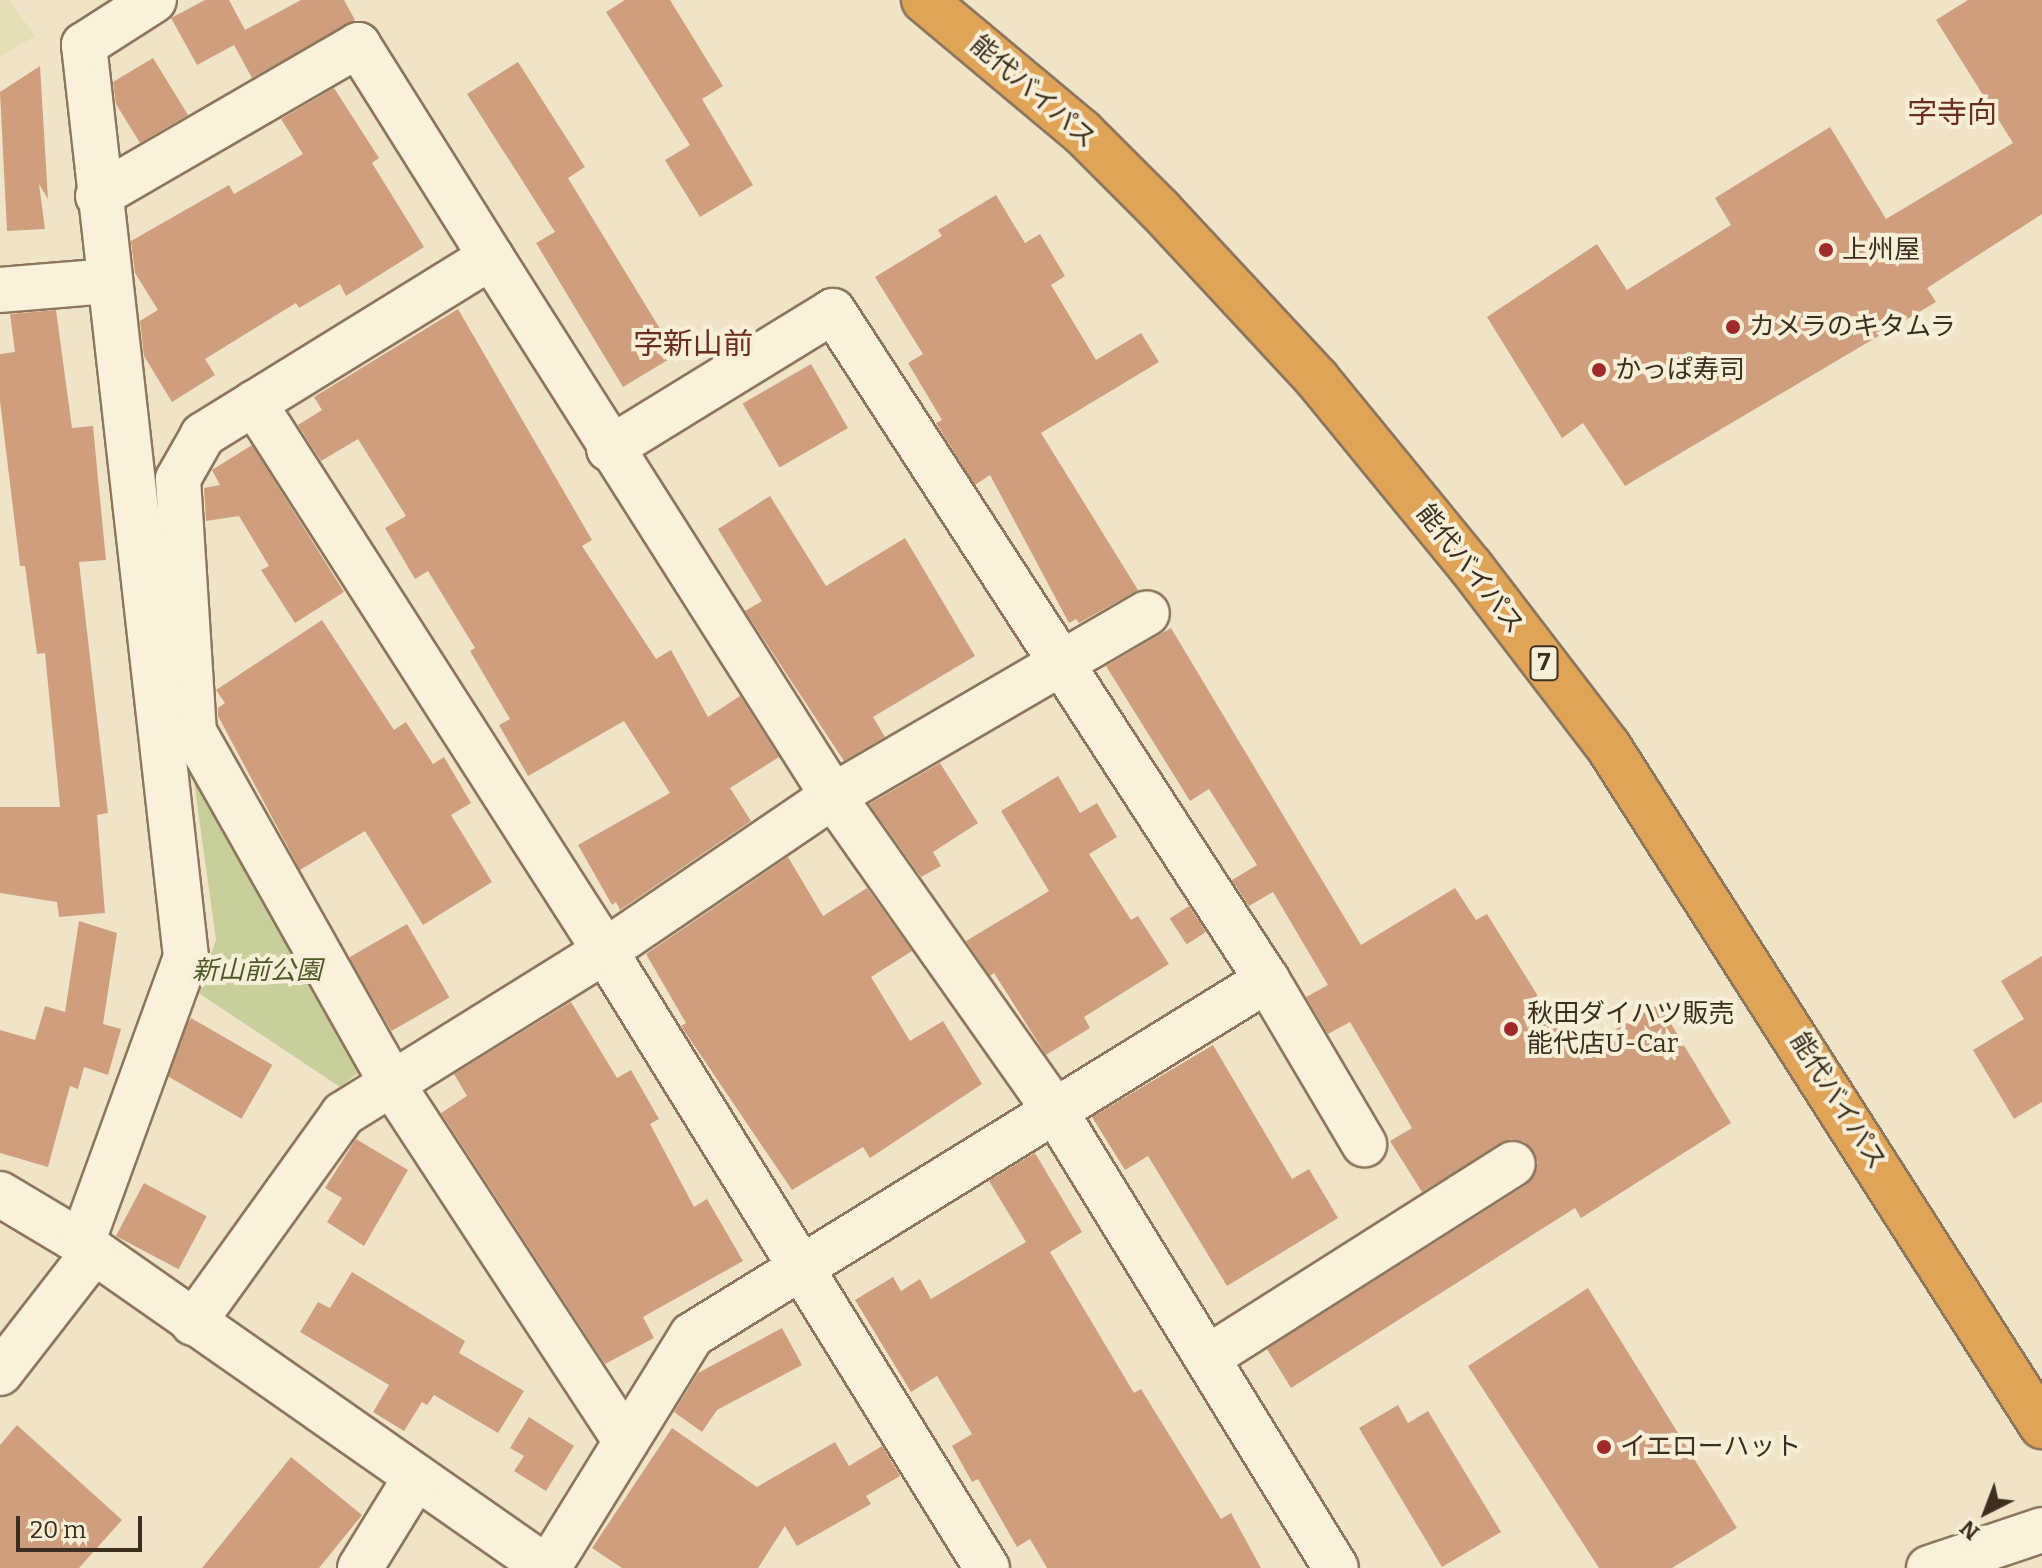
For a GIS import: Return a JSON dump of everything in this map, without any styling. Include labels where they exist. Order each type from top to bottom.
[{"type":"highway","name":"能代バイパス","points":[[924,0],[1082,132],[1160,210],[1317,379],[1471,567],[1617,760],[2042,1426]]},
{"type":"street","points":[[0,1373],[88,1248],[186,957],[98,196],[84,45],[154,0]]},
{"type":"street","points":[[98,196],[358,45],[609,449],[833,796],[1055,1111],[1336,1568]]},
{"type":"street","points":[[491,257],[203,435],[178,479],[194,732],[392,1084],[626,1441]]},
{"type":"street","points":[[0,290],[110,281]]},
{"type":"street","points":[[609,449],[833,311],[1060,667],[1267,980],[1364,1144]]},
{"type":"street","points":[[254,403],[605,951],[987,1568]]},
{"type":"street","points":[[193,1323],[343,1114],[605,951],[833,796],[1060,667],[1147,613]]},
{"type":"street","points":[[0,1194],[88,1248],[548,1568],[692,1335],[1267,980]]},
{"type":"street","points":[[1207,1358],[1513,1164]]},
{"type":"street","points":[[360,1568],[416,1477]]},
{"type":"street","points":[[1929,1568],[2042,1530]]},
{"type":"shaded area","points":[[0,0],[9,0],[35,36],[0,57]]},
{"type":"green space","name":"新山前公園","points":[[192,767],[369,1065],[340,1087],[197,992],[216,940]]},
{"type":"building","points":[[205,0],[229,0],[245,30],[301,0],[344,0],[355,20],[252,78],[234,45],[197,65],[171,18]]},
{"type":"building","points":[[625,0],[670,0],[723,86],[702,99],[753,185],[700,217],[665,160],[690,145],[606,12]]},
{"type":"building","points":[[1968,0],[2042,0],[2042,214],[1927,288],[1936,302],[1625,486],[1583,423],[1562,438],[1487,317],[1597,244],[1627,290],[1731,225],[1715,198],[1830,127],[1886,219],[2013,143],[1936,20]]},
{"type":"building","points":[[153,58],[188,115],[140,143],[116,104],[113,82]]},
{"type":"building","points":[[518,62],[585,167],[568,178],[676,355],[623,387],[536,243],[555,232],[467,94]]},
{"type":"building","points":[[40,66],[48,199],[39,184],[45,229],[7,231],[0,92]]},
{"type":"building","points":[[334,88],[379,158],[372,163],[424,247],[346,296],[340,284],[299,308],[296,303],[205,359],[215,375],[172,402],[144,356],[140,321],[158,310],[135,273],[131,241],[229,185],[234,194],[303,154],[281,119]]},
{"type":"building","points":[[996,195],[1025,243],[1040,234],[1065,276],[1051,285],[1096,360],[1141,333],[1159,362],[1041,433],[1138,590],[1079,623],[1076,619],[1069,623],[990,475],[975,485],[936,423],[942,420],[908,363],[923,354],[875,277],[942,236],[938,230]]},
{"type":"building","points":[[458,309],[592,540],[582,546],[656,659],[671,650],[708,717],[740,696],[779,757],[730,788],[751,821],[620,910],[616,902],[612,905],[578,845],[670,793],[624,721],[528,776],[499,725],[510,719],[470,651],[475,648],[428,571],[415,579],[385,528],[406,516],[358,439],[321,461],[298,425],[322,410],[314,397]]},
{"type":"building","points":[[56,310],[72,428],[93,426],[106,560],[79,562],[108,813],[97,815],[105,913],[59,917],[57,902],[0,893],[0,807],[60,807],[45,653],[37,654],[25,566],[20,566],[0,401],[0,354],[15,352],[10,314]]},
{"type":"building","points":[[811,364],[848,428],[780,468],[743,404]]},
{"type":"building","points":[[252,445],[344,592],[295,623],[261,570],[269,566],[239,516],[206,521],[204,488],[220,485],[212,470]]},
{"type":"building","points":[[770,496],[826,586],[905,538],[975,656],[873,717],[885,737],[844,761],[745,611],[762,601],[718,529]]},
{"type":"building","points":[[322,620],[394,730],[406,722],[433,764],[444,757],[471,803],[451,815],[492,882],[423,925],[365,831],[300,870],[218,716],[218,708],[225,703],[216,690]]},
{"type":"building","points":[[1171,628],[1361,945],[1455,888],[1476,920],[1487,914],[1574,1054],[1659,1004],[1731,1123],[1581,1218],[1575,1208],[1291,1388],[1267,1349],[1526,1185],[1538,1162],[1525,1142],[1511,1139],[1422,1192],[1390,1141],[1412,1128],[1350,1022],[1328,1034],[1306,997],[1328,985],[1273,892],[1249,906],[1232,880],[1257,865],[1209,789],[1190,801],[1106,666]]},
{"type":"building","points":[[940,763],[978,823],[933,852],[941,866],[921,877],[869,804]]},
{"type":"building","points":[[1058,776],[1080,813],[1097,803],[1117,837],[1089,854],[1131,920],[1138,916],[1169,964],[1084,1017],[1090,1028],[1046,1055],[994,973],[990,976],[966,941],[1049,891],[1001,811]]},
{"type":"building","points":[[788,857],[823,916],[867,888],[912,951],[871,977],[910,1041],[943,1021],[982,1084],[870,1158],[863,1147],[792,1190],[681,1026],[686,1023],[646,954]]},
{"type":"building","points":[[1189,906],[1206,932],[1187,945],[1170,919]]},
{"type":"building","points":[[79,921],[117,933],[103,1024],[121,1029],[108,1075],[84,1067],[78,1089],[70,1086],[48,1167],[0,1153],[0,1030],[35,1040],[45,1006],[65,1012]]},
{"type":"building","points":[[407,924],[450,998],[391,1031],[349,958]]},
{"type":"building","points":[[2042,956],[2042,1102],[2014,1119],[1973,1050],[2024,1019],[2001,981]]},
{"type":"building","points":[[571,1002],[617,1078],[631,1070],[659,1119],[650,1124],[694,1207],[707,1199],[743,1261],[643,1317],[654,1338],[605,1364],[441,1113],[467,1096],[454,1074]]},
{"type":"building","points":[[191,1018],[272,1065],[241,1119],[160,1072]]},
{"type":"building","points":[[1213,1045],[1292,1179],[1309,1169],[1338,1218],[1227,1286],[1148,1156],[1125,1170],[1092,1117]]},
{"type":"building","points":[[356,1139],[408,1170],[364,1246],[327,1222],[342,1198],[325,1188]]},
{"type":"building","points":[[1035,1153],[1082,1232],[1050,1252],[1134,1393],[1141,1389],[1221,1519],[1231,1513],[1261,1568],[1047,1568],[1030,1539],[1017,1547],[978,1479],[972,1482],[952,1446],[972,1434],[937,1376],[911,1392],[855,1300],[893,1277],[901,1291],[920,1279],[931,1299],[1026,1242],[989,1181]]},
{"type":"building","points":[[144,1183],[207,1216],[179,1269],[116,1236]]},
{"type":"building","points":[[352,1272],[465,1341],[459,1353],[524,1391],[498,1433],[434,1395],[427,1405],[422,1402],[404,1431],[373,1412],[389,1385],[300,1332],[318,1302],[330,1308]]},
{"type":"building","name":"イエローハット","points":[[1588,1288],[1737,1528],[1672,1568],[1599,1568],[1468,1366]]},
{"type":"building","points":[[782,1328],[802,1365],[717,1410],[702,1432],[674,1412],[698,1373]]},
{"type":"building","points":[[1398,1405],[1408,1423],[1428,1411],[1501,1532],[1442,1567],[1359,1428]]},
{"type":"building","points":[[529,1417],[574,1446],[546,1491],[514,1471],[524,1456],[510,1448]]},
{"type":"building","points":[[17,1425],[122,1520],[79,1568],[0,1568],[0,1445]]},
{"type":"building","points":[[672,1428],[757,1487],[835,1442],[849,1466],[882,1446],[900,1476],[866,1496],[871,1504],[797,1546],[785,1526],[758,1568],[622,1568],[592,1548]]},
{"type":"building","points":[[291,1457],[362,1515],[319,1568],[202,1568]]},
{"type":"place","name":"上州屋","points":[[1826,250]]},
{"type":"place","name":"カメラのキタムラ","points":[[1733,327]]},
{"type":"place","name":"かっぱ寿司","points":[[1599,370]]},
{"type":"place","name":"秋田ダイハツ販売 能代店U-Car","points":[[1511,1029]]},
{"type":"place","name":"イエローハット","points":[[1604,1447]]},
{"type":"district","name":"字寺向","points":[[1952,113]]},
{"type":"district","name":"字新山前","points":[[693,344]]}]
